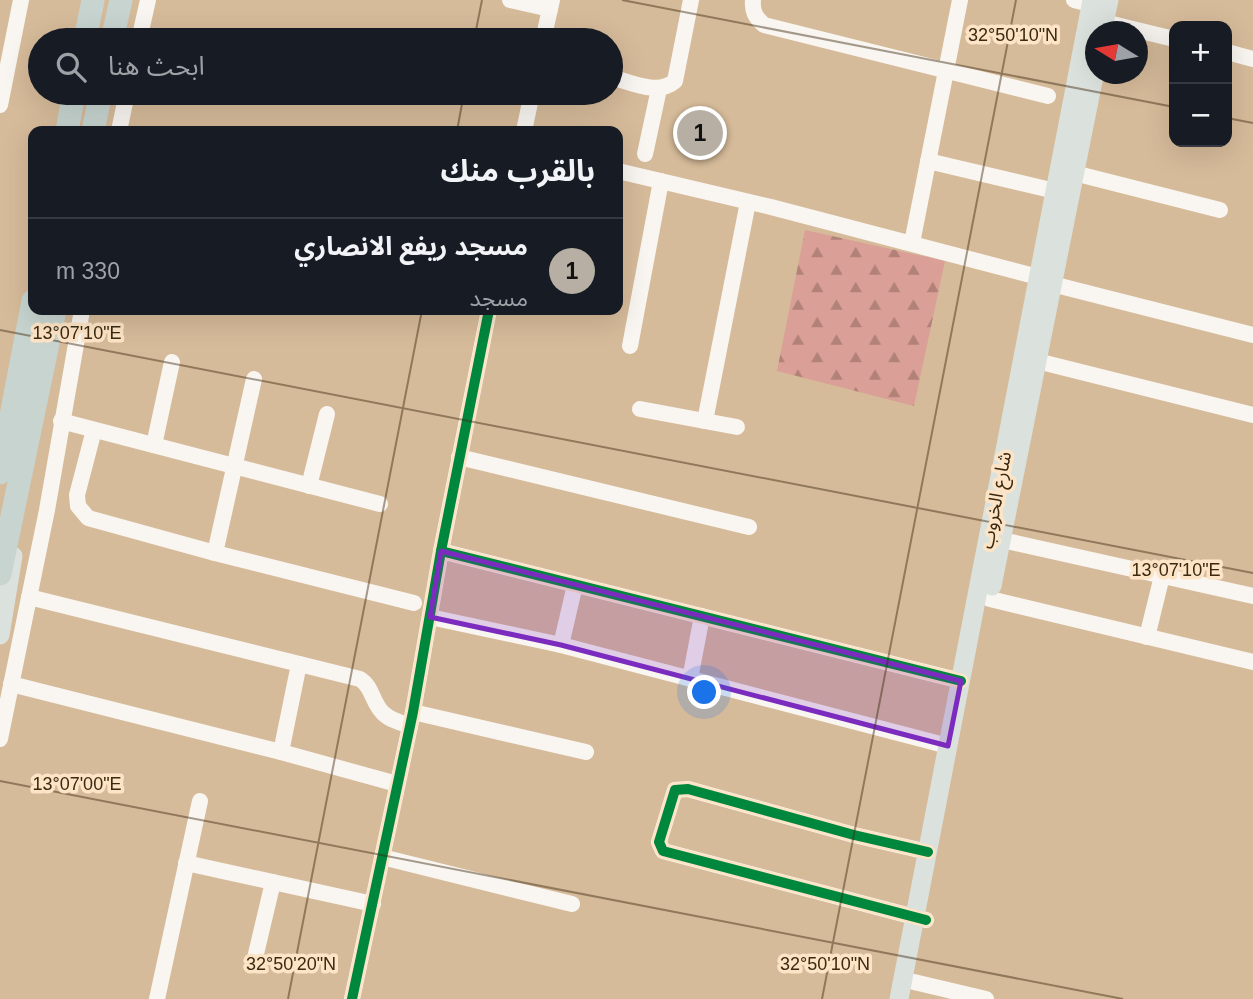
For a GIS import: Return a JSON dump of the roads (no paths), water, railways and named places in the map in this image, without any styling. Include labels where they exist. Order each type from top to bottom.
[{"type":"highway","points":[[87,28],[93,0]]},
{"type":"highway","points":[[115,28],[121,0]]},
{"type":"highway","points":[[68,126],[72,105]]},
{"type":"highway","points":[[94,126],[98,105]]},
{"type":"highway","points":[[0,473],[30,315]]},
{"type":"highway","points":[[0,574],[54,315]]},
{"type":"main road","name":"شارع الخروب","points":[[899,999],[920,918],[1002,540],[1037,360],[1055,191],[1097,9]]},
{"type":"main road","name":"شارع الخروب","points":[[912,991],[928,852],[948,746],[1045,281],[1074,173],[1092,84]]},
{"type":"main road","points":[[0,635],[30,421]]},
{"type":"street","points":[[0,105],[21,0]]},
{"type":"street","points":[[142,28],[148,0]]},
{"type":"street","points":[[510,0],[551,5],[546,28]]},
{"type":"street","points":[[623,80],[659,89],[668,87],[675,81],[691,0]]},
{"type":"street","points":[[752,0],[756,18],[764,24],[1048,96]]},
{"type":"street","points":[[912,243],[960,0]]},
{"type":"street","points":[[1097,9],[1169,37]]},
{"type":"street","points":[[1232,53],[1253,59]]},
{"type":"street","points":[[645,153],[659,89]]},
{"type":"street","points":[[120,126],[124,105]]},
{"type":"street","points":[[525,126],[529,105]]},
{"type":"street","points":[[928,160],[1055,191]]},
{"type":"street","points":[[623,172],[912,243],[1253,335]]},
{"type":"street","points":[[1074,173],[1220,210]]},
{"type":"street","points":[[630,346],[661,181]]},
{"type":"street","points":[[705,421],[748,202]]},
{"type":"street","points":[[0,739],[47,510],[81,315]]},
{"type":"street","points":[[352,999],[411,719],[488,315]]},
{"type":"street","points":[[1037,360],[1253,415]]},
{"type":"street","points":[[153,445],[172,362]]},
{"type":"street","points":[[215,553],[254,379]]},
{"type":"street","points":[[640,409],[737,427]]},
{"type":"street","points":[[309,486],[327,414]]},
{"type":"street","points":[[61,421],[380,504]]},
{"type":"street","points":[[94,430],[77,495],[78,506],[84,515],[93,520],[414,603]]},
{"type":"street","points":[[459,457],[748,527]]},
{"type":"street","points":[[1002,540],[1253,596]]},
{"type":"street","points":[[441,551],[961,681]]},
{"type":"street","points":[[1147,637],[1162,576]]},
{"type":"street","points":[[561,645],[575,585]]},
{"type":"street","points":[[29,597],[364,681],[383,713],[586,752]]},
{"type":"street","points":[[990,599],[1253,662]]},
{"type":"street","points":[[690,679],[702,616]]},
{"type":"street","points":[[430,617],[561,645],[948,746]]},
{"type":"street","points":[[281,752],[299,664]]},
{"type":"street","points":[[10,684],[281,752],[397,785]]},
{"type":"street","points":[[920,918],[663,851],[659,842],[675,790],[688,789],[854,835],[928,852]]},
{"type":"street","points":[[159,998],[200,801]]},
{"type":"street","points":[[382,857],[572,904]]},
{"type":"street","points":[[186,863],[373,904]]},
{"type":"street","points":[[255,958],[273,882]]},
{"type":"street","points":[[912,991],[986,999]]},
{"type":"place","name":"مسجد ريفع الانصاري","points":[[700,133]]}]
